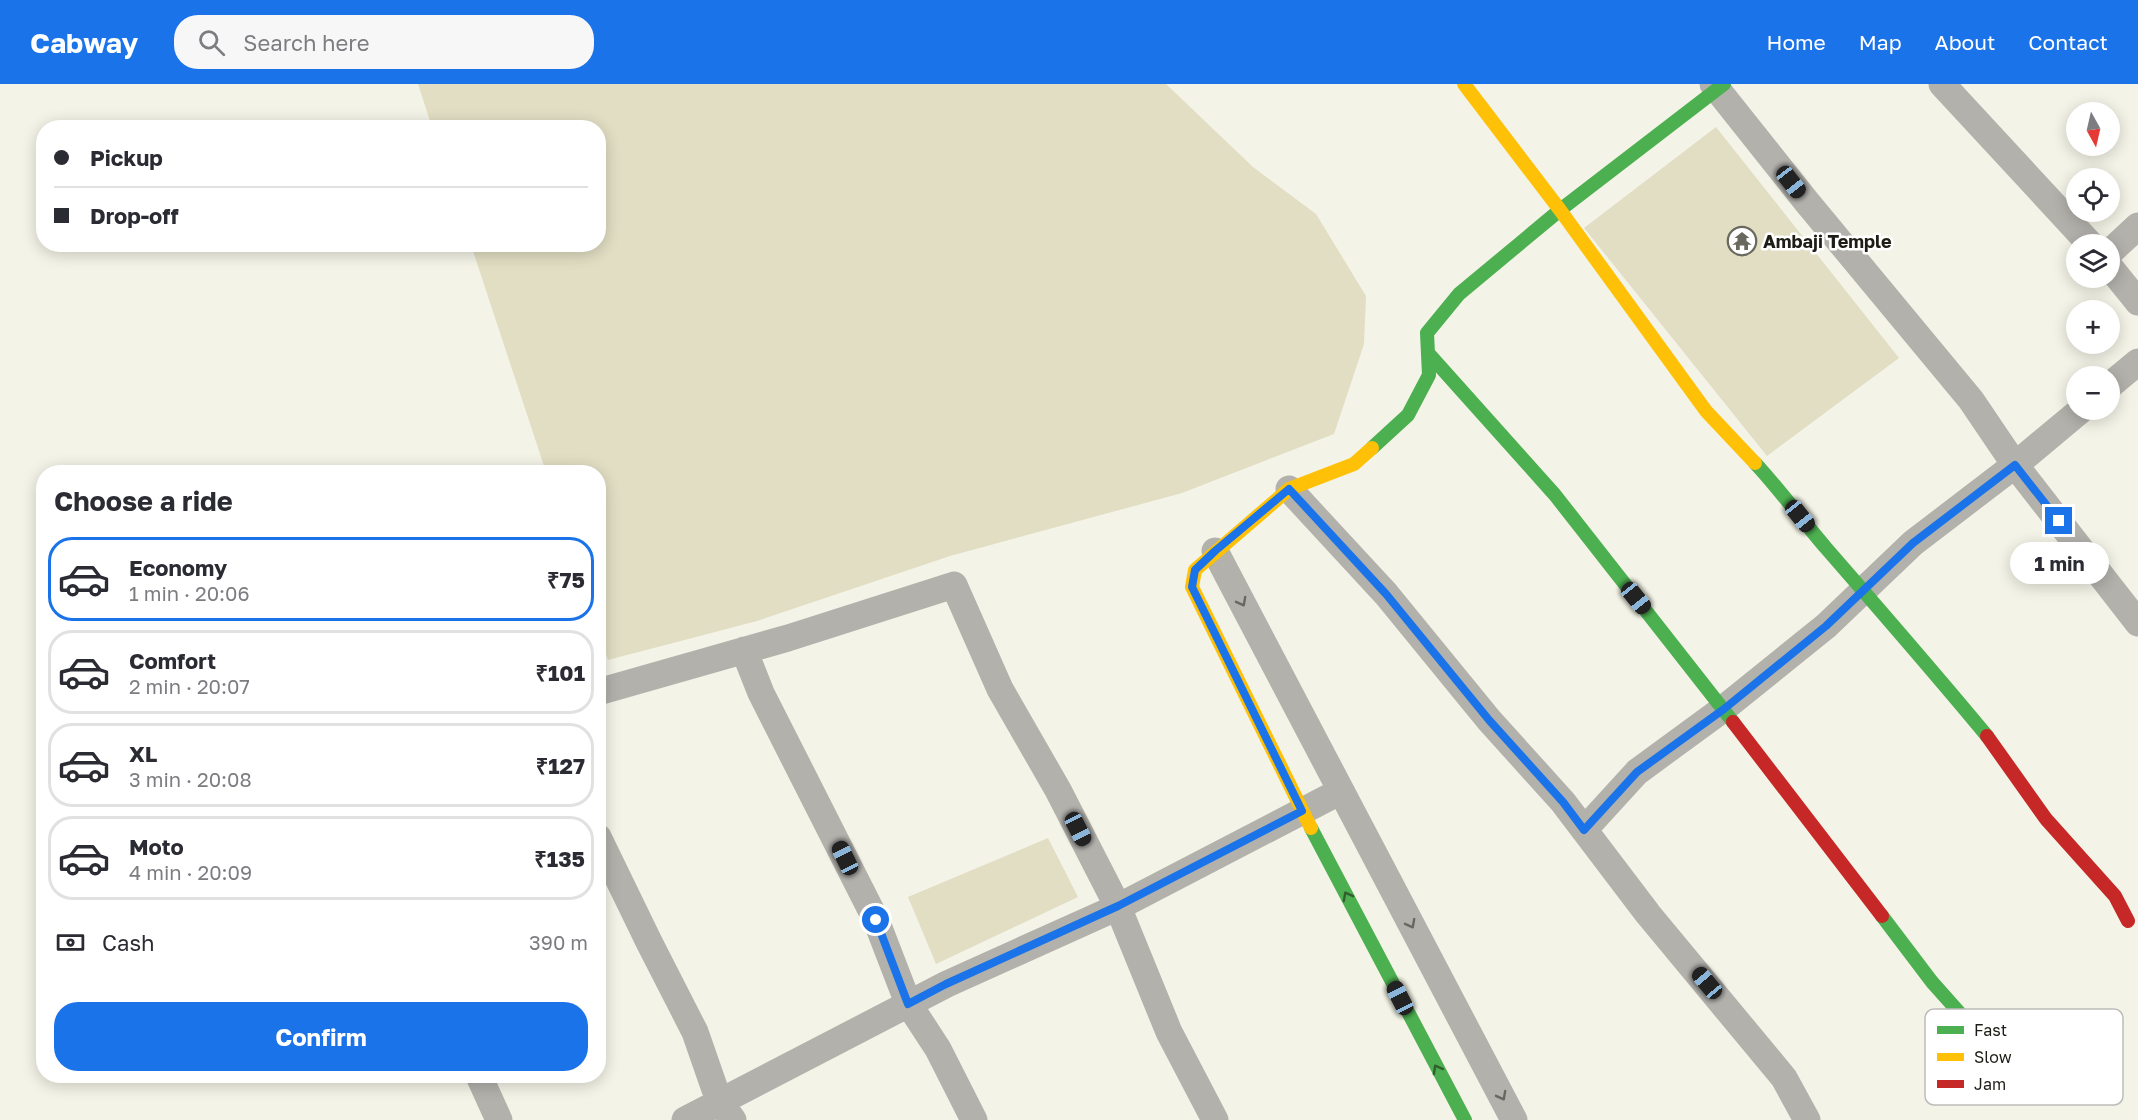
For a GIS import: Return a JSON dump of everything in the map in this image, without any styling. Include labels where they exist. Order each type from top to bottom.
[{"type":"street","points":[[1464,84],[1560,210],[1706,411],[1776,486],[1910,643],[1994,745],[2046,819],[2115,896],[2128,921]]},
{"type":"street","points":[[1941,84],[2081,234]]},
{"type":"street","points":[[1465,1120],[1302,811],[1192,587],[1195,570],[1289,489],[1354,464],[1408,415],[1429,375],[1427,333],[1459,294],[1560,210],[1718,86],[1806,201],[1971,400],[2015,465],[2138,623]]},
{"type":"street","points":[[2120,243],[2138,226]]},
{"type":"street","points":[[2120,280],[2138,302]]},
{"type":"street","points":[[1428,353],[1555,495],[1724,709],[1932,982],[1956,1009]]},
{"type":"street","points":[[2120,377],[2138,362]]},
{"type":"street","points":[[1584,830],[1637,772],[1724,709],[1826,626],[1913,543],[2015,465],[2069,420]]},
{"type":"street","points":[[1289,489],[1386,594],[1489,720],[1563,802],[1648,914],[1784,1078],[1807,1120]]},
{"type":"street","points":[[1215,551],[1514,1120]]},
{"type":"street","points":[[606,690],[954,585],[1000,689],[1058,790],[1118,906],[1169,1032],[1215,1120]]},
{"type":"street","points":[[744,650],[761,693],[876,920],[908,1004],[938,1049],[974,1120]]},
{"type":"street","points":[[685,1120],[725,1111],[946,984],[1118,906],[1341,791]]},
{"type":"street","points":[[606,853],[695,1032],[725,1111]]},
{"type":"street","points":[[482,1083],[500,1120]]},
{"type":"shaded area","points":[[418,84],[1166,84],[1253,167],[1316,214],[1366,296],[1364,344],[1334,434],[1182,493],[950,556],[757,621],[608,660],[606,654],[606,465],[544,465],[473,252],[606,252],[606,120],[430,120]]},
{"type":"shaded area","points":[[1716,127],[1899,358],[1767,456],[1584,228]]},
{"type":"shaded area","points":[[1048,838],[1078,897],[936,964],[908,897]]},
{"type":"traffic: fast","points":[[1372,448],[1408,415],[1429,375],[1427,333],[1459,294],[1560,210],[1724,84]]},
{"type":"traffic: fast","points":[[1428,353],[1555,495],[1733,722]]},
{"type":"traffic: fast","points":[[1755,463],[1987,736]]},
{"type":"traffic: fast","points":[[1311,828],[1465,1120]]},
{"type":"traffic: fast","points":[[1882,916],[1932,982],[1956,1009]]},
{"type":"traffic: slow","points":[[1464,84],[1560,210],[1706,411],[1755,463]]},
{"type":"traffic: slow","points":[[1311,828],[1192,587],[1195,570],[1289,489],[1354,464],[1372,448]]},
{"type":"traffic: jam","points":[[1733,722],[1882,916]]},
{"type":"traffic: jam","points":[[1987,736],[2046,819],[2115,896],[2128,921]]},
{"type":"place","name":"Ambaji Temple","points":[[1742,241]]},
{"type":"route","points":[[876,920],[908,1004],[946,984],[1118,906],[1302,811],[1192,587],[1195,570],[1289,489],[1386,594],[1489,720],[1563,802],[1584,830],[1637,772],[1724,709],[1826,626],[1913,543],[2015,465],[2059,521]]}]
